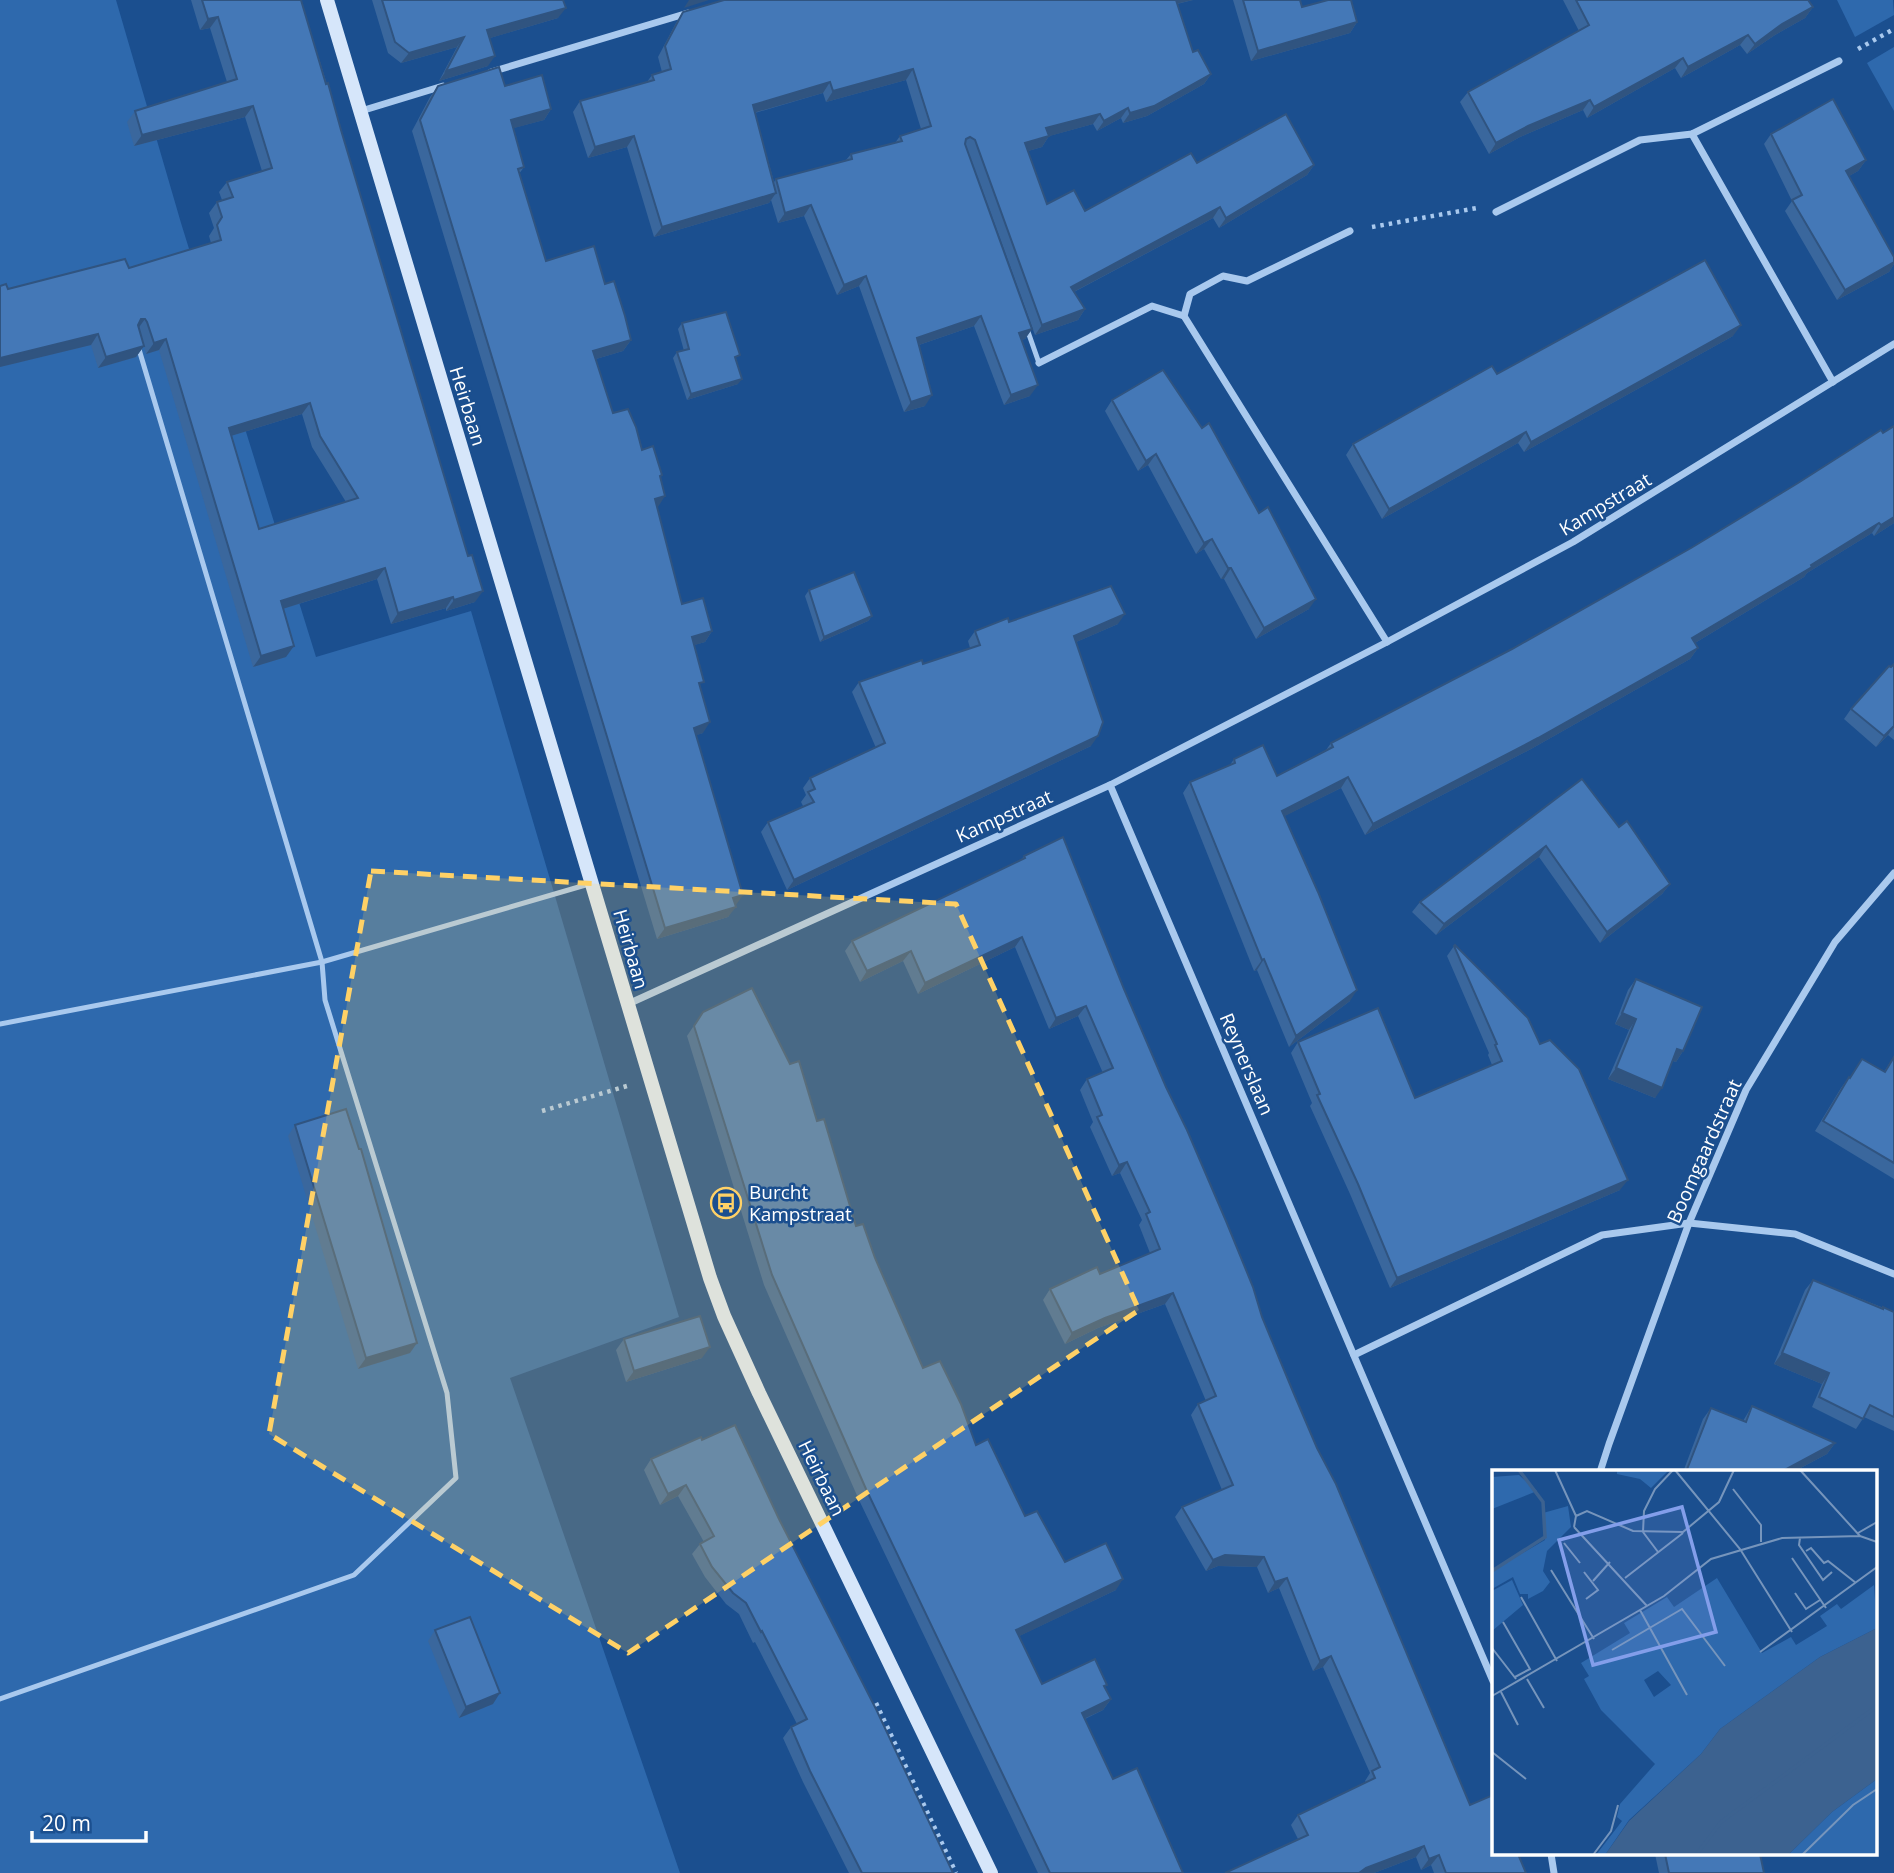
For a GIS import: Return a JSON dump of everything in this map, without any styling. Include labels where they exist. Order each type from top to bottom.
[{"type":"street","name":"Heirbaan","points":[[327,0],[710,1278],[724,1316],[765,1406],[991,1873]]},
{"type":"street","points":[[479,75],[691,12]]},
{"type":"street","points":[[1496,212],[1640,140],[1692,134],[1839,61]]},
{"type":"street","points":[[360,111],[453,83]]},
{"type":"street","points":[[1692,134],[1833,382]]},
{"type":"street","points":[[1184,316],[1190,294],[1223,276],[1247,281],[1350,231]]},
{"type":"street","points":[[1039,363],[1152,306],[1184,316],[1387,642]]},
{"type":"street","name":"Kampstraat","points":[[627,1004],[1110,785],[1387,642],[1573,542],[1894,344]]},
{"type":"street","name":"Reynerslaan","points":[[1110,785],[1492,1679]]},
{"type":"street","name":"Boomgaardstraat","points":[[1601,1470],[1689,1223],[1746,1090],[1835,942],[1894,873]]},
{"type":"street","points":[[1354,1355],[1602,1235],[1689,1223],[1795,1234],[1894,1274]]},
{"type":"lane","points":[[1025,323],[1039,363]]},
{"type":"lane","points":[[0,1699],[354,1575],[456,1478],[447,1392],[325,1000],[323,962],[135,335]]},
{"type":"lane","points":[[0,1024],[323,962],[592,884]]},
{"type":"path","points":[[1839,61],[1894,29]]},
{"type":"path","points":[[1350,231],[1491,205],[1496,212]]},
{"type":"path","points":[[542,1111],[628,1086]]},
{"type":"highlighted area","points":[[371,871],[956,904],[1139,1310],[628,1653],[269,1434]]},
{"type":"shaded area","points":[[0,0],[116,0],[181,223],[316,657],[471,611],[679,1317],[510,1378],[680,1873],[0,1873]]},
{"type":"shaded area","points":[[1837,0],[1893,0],[1894,15],[1855,37]]},
{"type":"shaded area","points":[[1894,47],[1894,111],[1867,63]]},
{"type":"building","points":[[202,0],[301,0],[468,556],[472,555],[483,591],[398,613],[385,568],[281,601],[294,646],[261,656],[166,339],[154,343],[147,322],[141,319],[138,325],[144,346],[106,357],[98,334],[0,358],[0,286],[6,284],[8,289],[125,259],[129,268],[221,240],[217,225],[222,217],[217,202],[233,197],[227,182],[272,168],[253,106],[142,135],[135,111],[237,79],[218,17],[208,19]],"holes":[[[310,403],[320,436],[358,498],[259,529],[229,428]]]},
{"type":"building","points":[[382,0],[563,0],[566,8],[487,30],[495,56],[446,71],[464,37],[409,53],[395,42]]},
{"type":"building","points":[[724,0],[1176,0],[1193,52],[1198,50],[1211,74],[1154,106],[1130,113],[1128,108],[1104,121],[1100,114],[1046,128],[1049,136],[1025,143],[1047,204],[1074,190],[1085,211],[1191,153],[1197,163],[1286,114],[1314,165],[1226,218],[1220,207],[1071,287],[1085,309],[1042,325],[975,140],[970,137],[966,139],[965,144],[1032,329],[1019,333],[1038,385],[1011,395],[981,316],[917,338],[932,395],[911,402],[866,276],[844,285],[811,205],[785,213],[776,179],[852,159],[851,154],[902,141],[900,136],[931,126],[913,69],[833,91],[830,82],[753,105],[776,193],[662,227],[634,136],[595,147],[580,101],[654,80],[652,75],[671,69],[665,46],[683,12]]},
{"type":"building","points":[[1243,0],[1300,0],[1302,7],[1328,0],[1351,0],[1357,22],[1258,51]]},
{"type":"building","points":[[1576,0],[1808,0],[1813,7],[1782,24],[1755,44],[1748,35],[1688,67],[1683,58],[1594,107],[1590,100],[1528,126],[1496,143],[1468,92],[1589,25]]},
{"type":"building","points":[[499,67],[505,86],[542,75],[551,109],[511,120],[524,167],[518,169],[546,261],[594,246],[605,284],[614,281],[631,340],[593,351],[613,413],[628,409],[642,450],[653,446],[665,496],[655,499],[682,604],[703,598],[712,631],[692,637],[704,682],[699,683],[710,722],[694,728],[743,895],[733,898],[736,907],[665,928],[420,120],[438,86]]},
{"type":"building","points":[[1833,99],[1866,160],[1846,171],[1894,257],[1894,262],[1845,290],[1792,200],[1802,195],[1771,134]]},
{"type":"building","points":[[1705,260],[1741,325],[1531,442],[1526,432],[1389,509],[1353,444],[1492,366],[1497,374]]},
{"type":"building","points":[[726,312],[740,355],[735,357],[742,379],[691,394],[677,352],[689,349],[682,323]]},
{"type":"building","points":[[1163,370],[1202,428],[1209,423],[1259,513],[1268,507],[1316,599],[1264,628],[1212,539],[1204,543],[1156,454],[1146,461],[1112,400]]},
{"type":"building","points":[[1894,426],[1894,517],[1881,525],[1879,523],[1811,565],[1812,567],[1692,638],[1698,648],[1538,738],[1373,824],[1348,777],[1282,811],[1357,990],[1296,1036],[1264,959],[1262,960],[1190,782],[1235,763],[1234,759],[1263,745],[1277,776],[1333,747],[1331,743],[1512,649],[1691,548],[1881,430],[1883,433]]},
{"type":"building","points":[[854,572],[872,616],[824,637],[809,590]]},
{"type":"building","points":[[1111,586],[1125,614],[1074,636],[1103,722],[1098,736],[794,880],[768,822],[814,802],[808,792],[815,789],[810,778],[885,743],[859,682],[922,660],[923,664],[980,645],[975,631],[1008,618],[1009,622]]},
{"type":"building","points":[[1894,664],[1894,726],[1884,736],[1851,709],[1889,666]]},
{"type":"building","points":[[1582,779],[1619,827],[1627,821],[1670,884],[1607,932],[1546,846],[1444,924],[1420,902]]},
{"type":"building","points":[[1063,837],[1124,989],[1226,1221],[1294,1394],[1336,1484],[1470,1805],[1492,1795],[1492,1856],[1519,1856],[1526,1873],[1446,1873],[1439,1855],[1429,1859],[1424,1846],[1359,1873],[1225,1873],[1308,1835],[1298,1815],[1375,1778],[1372,1771],[1380,1767],[1331,1656],[1320,1661],[1287,1578],[1275,1582],[1264,1557],[1225,1555],[1213,1560],[1182,1507],[1233,1485],[1198,1404],[1216,1396],[1173,1293],[1072,1333],[1050,1289],[1097,1267],[1100,1274],[1160,1249],[1146,1214],[1150,1212],[1127,1162],[1119,1165],[1097,1117],[1102,1115],[1087,1079],[1113,1068],[1086,1006],[1056,1018],[1022,937],[925,983],[911,951],[867,971],[852,941],[1025,858],[1024,856]]},
{"type":"building","points":[[1455,945],[1528,1018],[1540,1044],[1550,1040],[1579,1069],[1628,1180],[1397,1278],[1317,1095],[1320,1094],[1298,1042],[1378,1008],[1415,1098],[1502,1061]]},
{"type":"building","points":[[1636,979],[1702,1007],[1683,1051],[1677,1049],[1662,1088],[1616,1068],[1636,1019],[1622,1013]]},
{"type":"building","points":[[752,988],[790,1064],[799,1061],[817,1121],[824,1119],[856,1226],[863,1224],[923,1368],[940,1361],[961,1404],[976,1445],[988,1439],[1025,1516],[1037,1511],[1065,1562],[1106,1543],[1123,1579],[1016,1630],[1042,1684],[1095,1659],[1111,1699],[1082,1713],[1113,1779],[1137,1768],[1183,1873],[1050,1873],[866,1489],[772,1275],[694,1026],[703,1012]]},
{"type":"building","points":[[1894,1057],[1894,1163],[1823,1121],[1862,1059],[1885,1072]]},
{"type":"building","points":[[346,1109],[361,1149],[417,1343],[366,1358],[295,1125]]},
{"type":"building","points":[[1813,1280],[1894,1312],[1894,1417],[1870,1405],[1863,1419],[1819,1397],[1829,1373],[1782,1353]]},
{"type":"building","points":[[700,1316],[710,1347],[634,1371],[624,1339]]},
{"type":"building","points":[[1752,1406],[1835,1443],[1785,1470],[1687,1470],[1711,1408],[1746,1422]]},
{"type":"building","points":[[735,1425],[779,1519],[876,1709],[953,1873],[862,1873],[810,1771],[791,1727],[807,1719],[746,1603],[733,1593],[712,1567],[700,1544],[714,1536],[686,1485],[668,1494],[651,1459]]},
{"type":"building","points":[[470,1617],[500,1693],[466,1707],[435,1630]]},
{"type":"building","points":[[1665,1856],[1760,1856],[1764,1873],[1669,1873]]},
{"type":"place","name":"Burcht Kampstraat","points":[[726,1203]]}]
